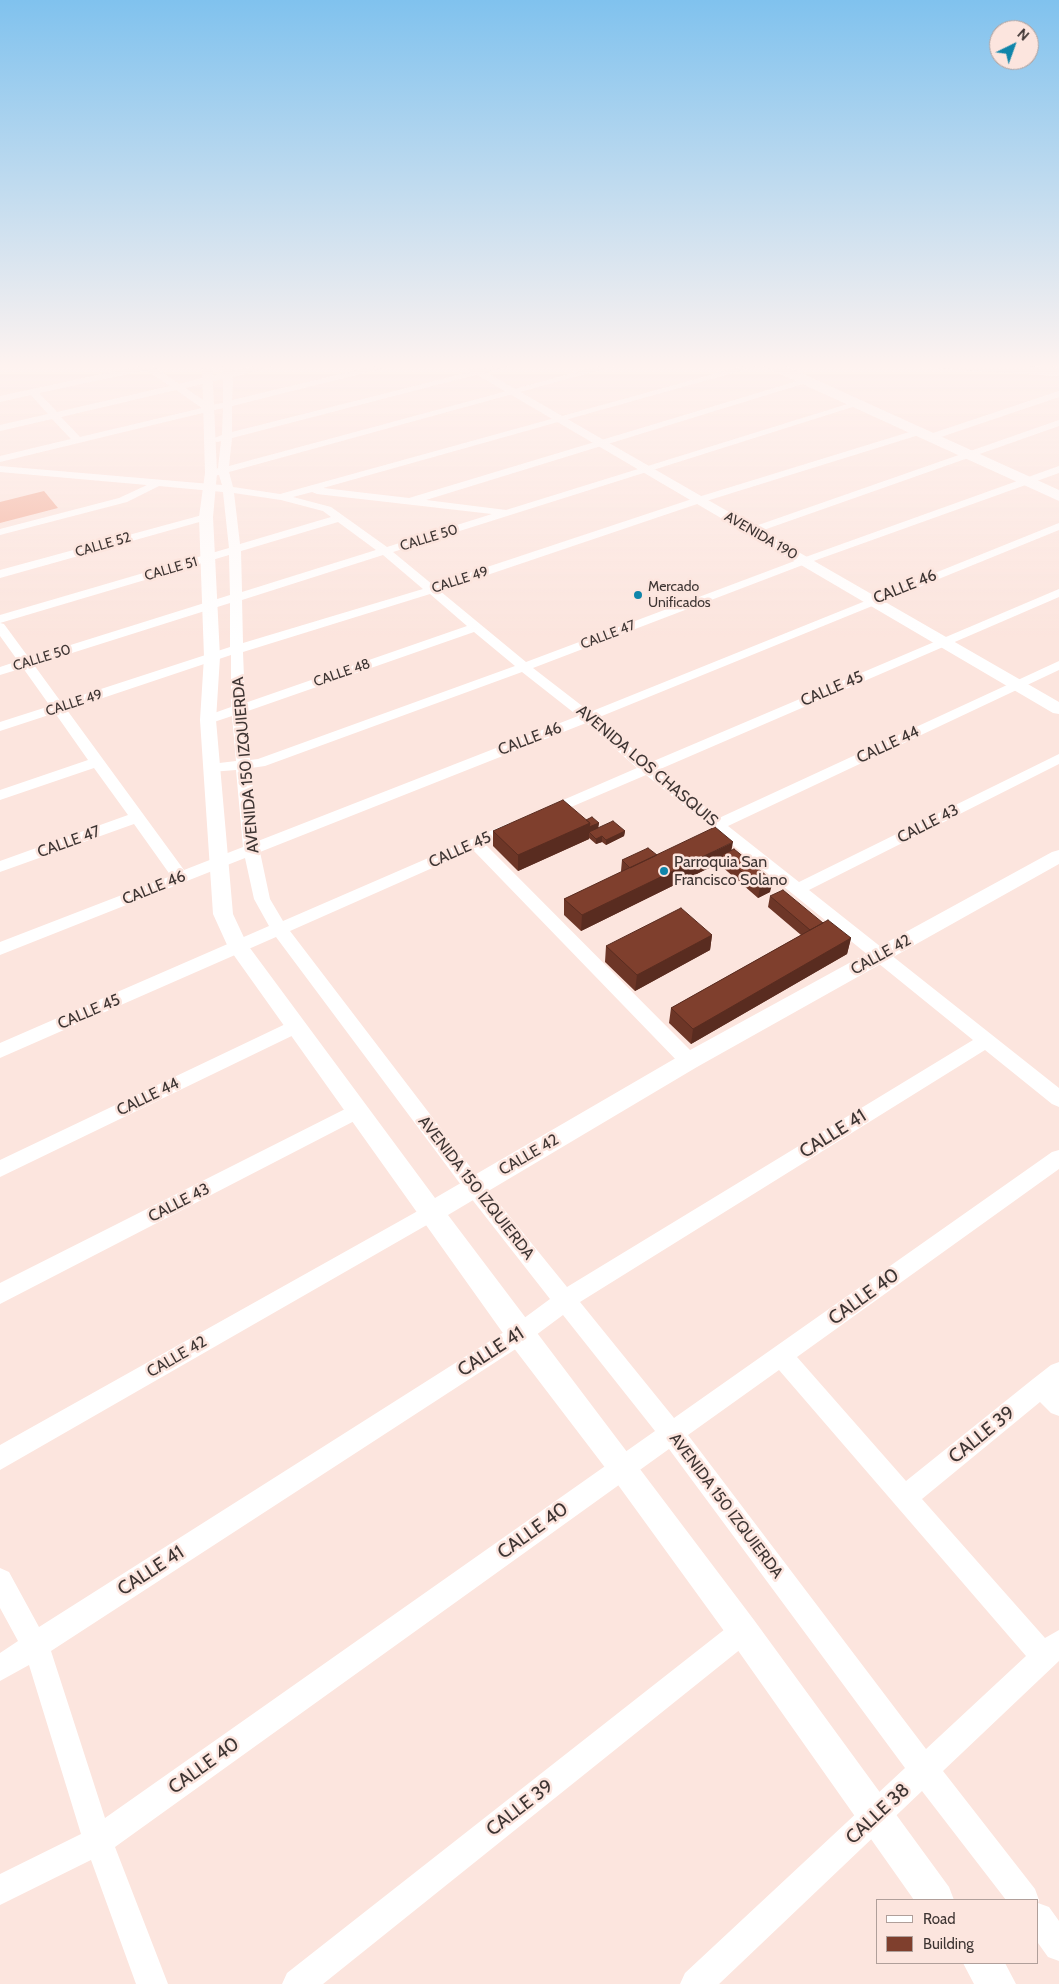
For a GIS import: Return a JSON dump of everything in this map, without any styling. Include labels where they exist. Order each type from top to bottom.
[{"type":"main road","points":[[972,456],[1059,496]]},
{"type":"street","points":[[0,459],[14,456]]},
{"type":"street","name":"AVENIDA 150 IZQUIERDA","points":[[218,456],[218,480],[234,550],[237,598],[238,709],[251,849],[262,899],[279,929],[474,1187],[672,1434],[1023,1899]]},
{"type":"street","points":[[218,480],[300,456]]},
{"type":"street","points":[[281,497],[429,456]]},
{"type":"street","points":[[408,502],[559,456]]},
{"type":"street","name":"AVENIDA 190","points":[[621,456],[1059,709]]},
{"type":"street","name":"CALLE 50","points":[[0,671],[692,456]]},
{"type":"street","name":"CALLE 49","points":[[0,727],[212,657],[431,590],[699,500],[853,456]]},
{"type":"street","points":[[750,531],[964,456]]},
{"type":"street","name":"AVENIDA LOS CHASQUIS","points":[[0,469],[157,483],[218,480],[327,509],[385,551],[524,667],[588,717],[646,768],[1059,1099]]},
{"type":"street","name":"CALLE 47","points":[[211,768],[260,763],[524,667],[804,561],[1059,469]]},
{"type":"street","name":"AVENIDA 150 IZQUIERDA","points":[[218,480],[206,517],[208,607],[212,657],[208,720],[217,862],[223,914],[238,947],[520,1334],[623,1468],[743,1631],[874,1817],[935,1899]]},
{"type":"street","points":[[0,532],[123,500],[157,483]]},
{"type":"street","points":[[304,490],[510,513]]},
{"type":"street","name":"CALLE 52","points":[[0,574],[206,517]]},
{"type":"street","name":"CALLE 51","points":[[0,620],[341,518]]},
{"type":"street","name":"CALLE 46","points":[[0,949],[588,717],[1059,526]]},
{"type":"street","name":"CALLE 45","points":[[0,1051],[646,768],[1059,593]]},
{"type":"street","points":[[0,627],[181,878]]},
{"type":"street","name":"CALLE 48","points":[[208,720],[476,627]]},
{"type":"street","name":"CALLE 44","points":[[717,825],[1059,665]]},
{"type":"street","name":"CALLE 43","points":[[797,890],[1059,758]]},
{"type":"street","points":[[0,795],[96,762]]},
{"type":"street","name":"CALLE 47","points":[[0,867],[138,817]]},
{"type":"street","points":[[476,843],[689,1061]]},
{"type":"street","name":"CALLE 42","points":[[0,1458],[432,1212],[689,1061],[1059,856]]},
{"type":"street","name":"CALLE 44","points":[[0,1168],[296,1026]]},
{"type":"street","name":"CALLE 41","points":[[0,1668],[520,1334],[564,1301],[986,1041]]},
{"type":"street","name":"CALLE 43","points":[[0,1294],[357,1111]]},
{"type":"street","name":"CALLE 40","points":[[0,1890],[98,1841],[1059,1158]]},
{"type":"street","points":[[782,1356],[905,1497],[1052,1650]]},
{"type":"street","points":[[1050,1380],[1059,1405]]},
{"type":"street","name":"CALLE 39","points":[[905,1497],[1050,1380]]},
{"type":"street","points":[[0,1582],[24,1628],[36,1645],[98,1841],[152,1984]]},
{"type":"street","name":"CALLE 39","points":[[298,1984],[743,1631]]},
{"type":"street","name":"CALLE 38","points":[[696,1984],[1052,1650]]},
{"type":"street","points":[[1039,1919],[1059,1946]]},
{"type":"street","points":[[983,1964],[998,1984]]},
{"type":"shaded area","points":[[44,491],[58,508],[0,523],[0,502]]},
{"type":"building","points":[[563,800],[590,823],[518,855],[493,831]]},
{"type":"building","points":[[592,817],[599,823],[589,827],[590,823],[586,820]]},
{"type":"building","points":[[613,821],[625,831],[606,840],[602,836],[596,839],[589,832]]},
{"type":"building","points":[[715,827],[733,842],[582,915],[564,899]]},
{"type":"building","points":[[648,848],[657,855],[630,868],[622,860]]},
{"type":"building","points":[[734,849],[773,881],[760,887],[722,855]]},
{"type":"building","points":[[783,890],[823,923],[810,930],[770,896]]},
{"type":"building","points":[[681,908],[712,935],[637,975],[606,946]]},
{"type":"building","points":[[828,920],[851,938],[693,1029],[671,1008]]},
{"type":"place","name":"Mercado Unificados","points":[[638,595]]},
{"type":"place","name":"Parroquia San Francisco Solano","points":[[664,871]]}]
